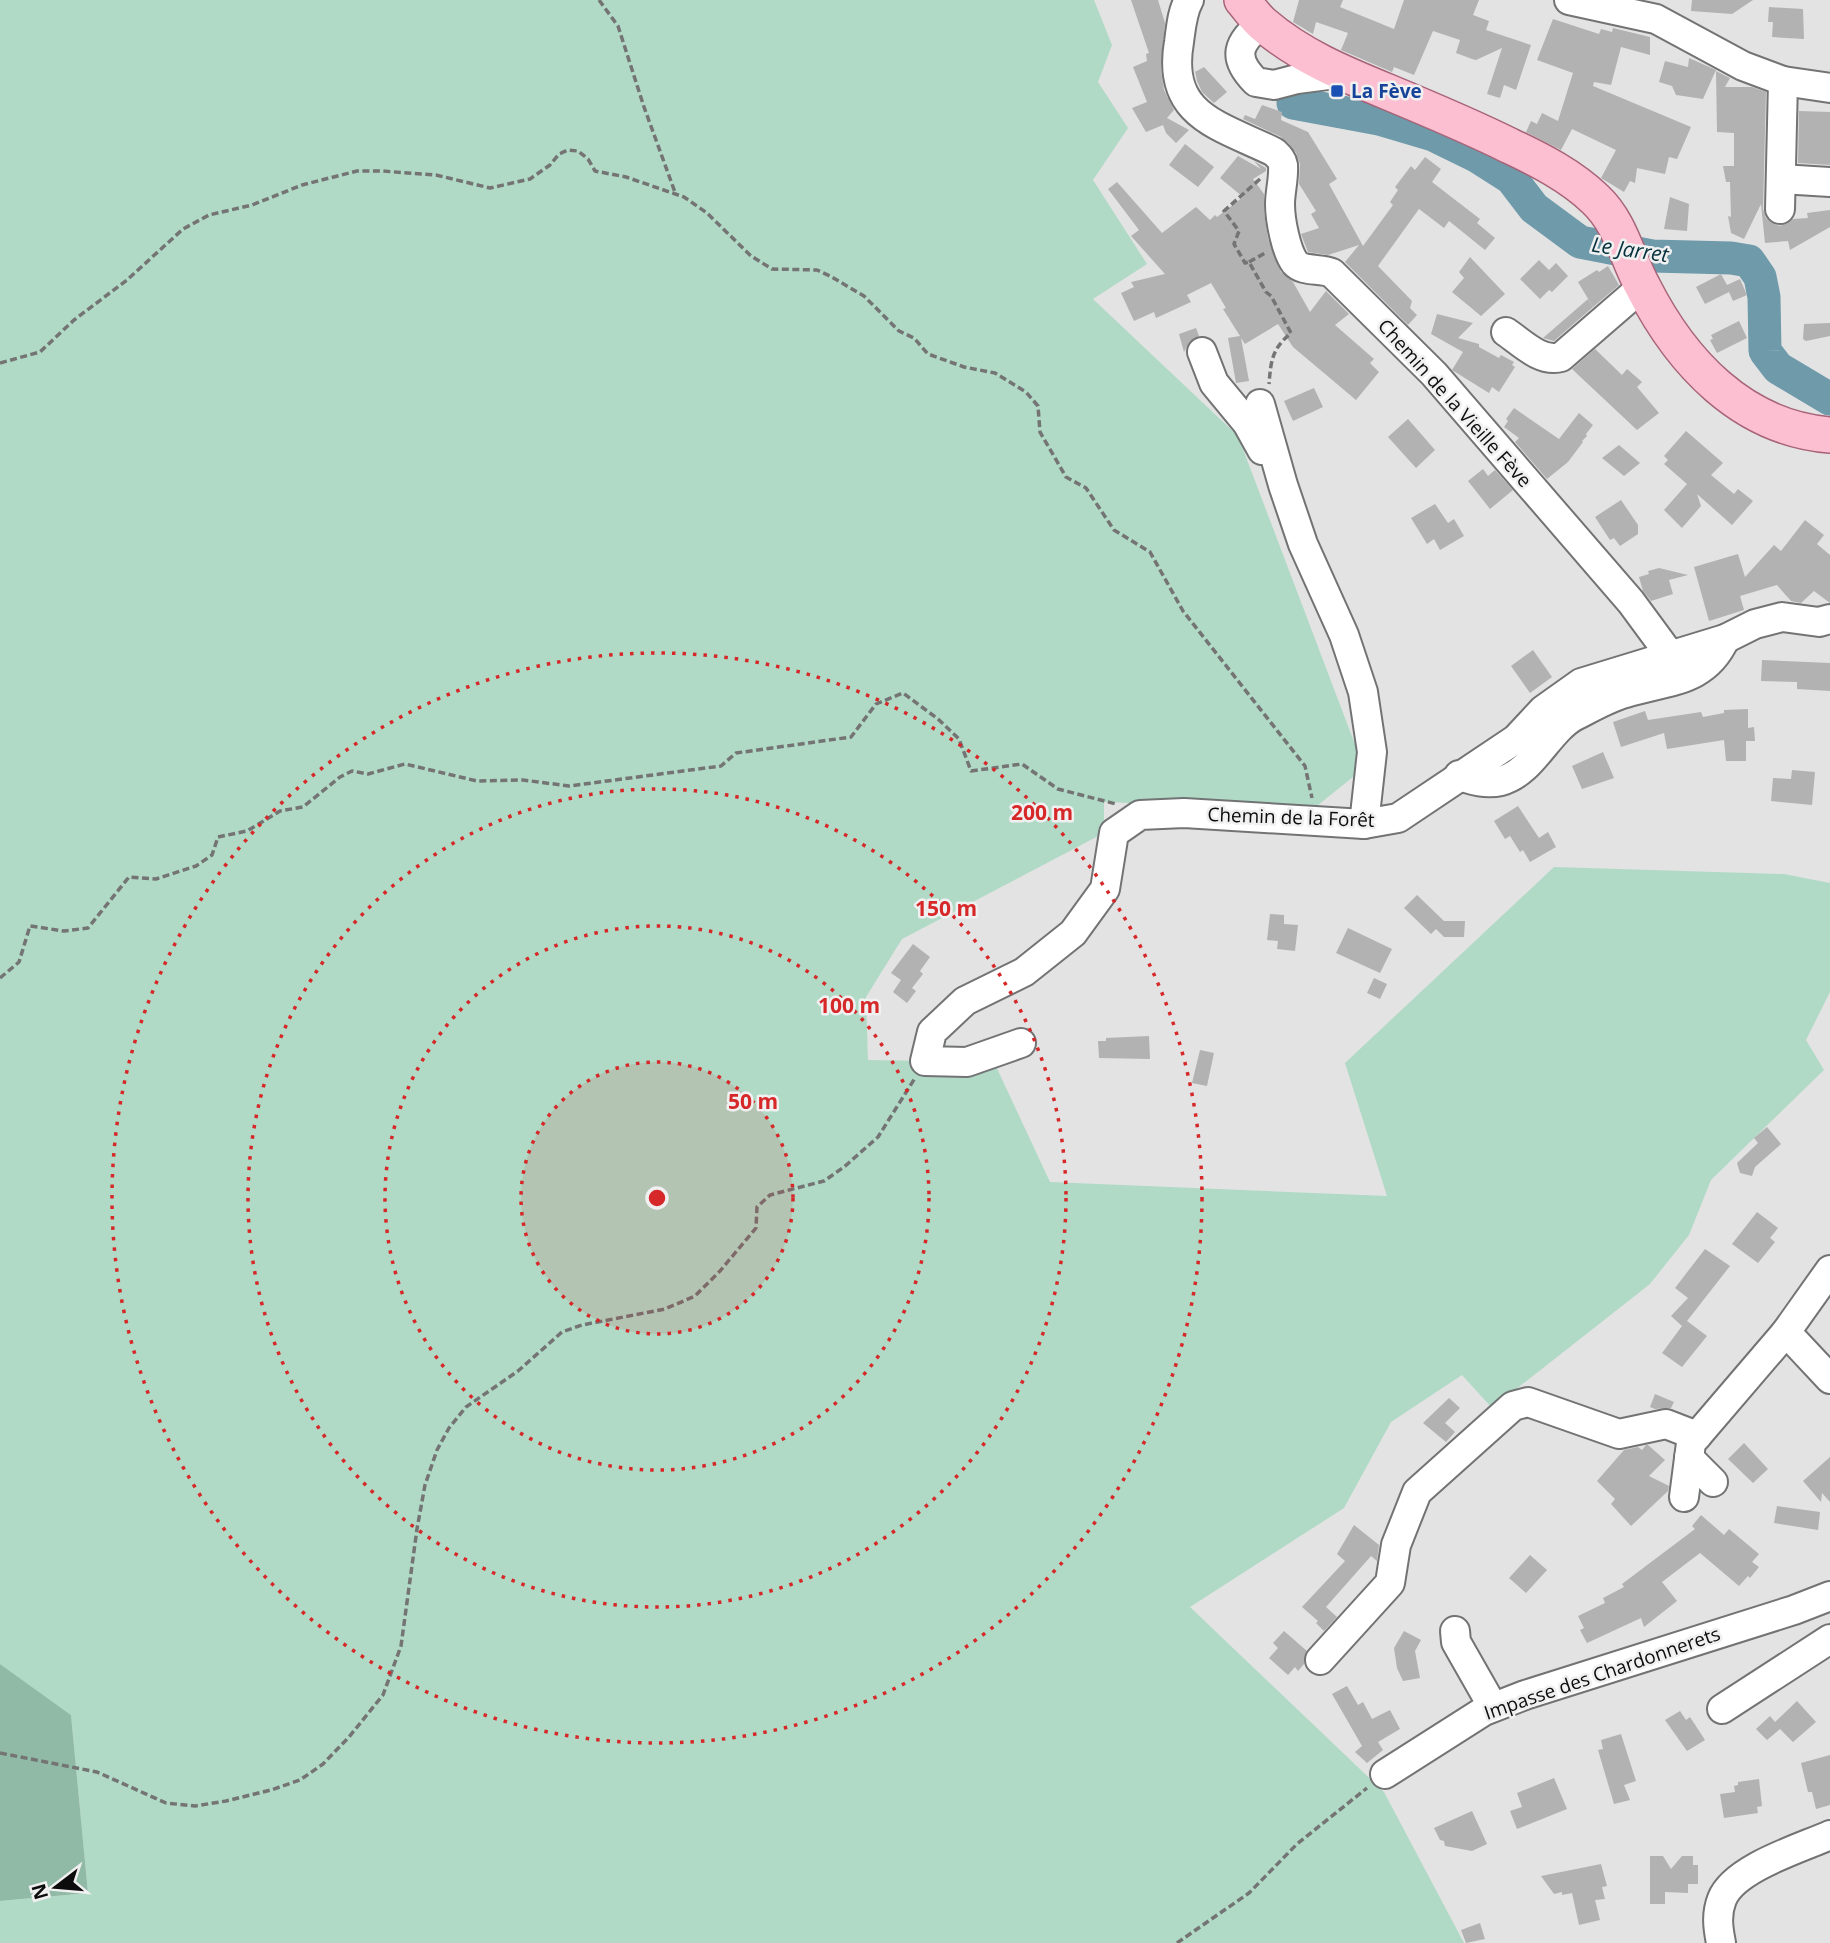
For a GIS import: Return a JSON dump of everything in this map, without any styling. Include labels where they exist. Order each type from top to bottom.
[{"type":"main road","points":[[1252,12],[1313,60],[1472,127],[1548,165],[1597,201],[1619,232],[1638,277],[1681,348],[1701,374],[1750,410],[1784,426],[1830,435]]},
{"type":"street","name":"Chemin de la Vieille Fève","points":[[1189,0],[1179,37],[1178,80],[1185,99],[1203,117],[1274,152],[1281,159],[1282,222],[1286,241],[1296,264],[1332,273],[1425,365],[1631,602],[1670,656]]},
{"type":"street","points":[[1569,0],[1656,19],[1743,66],[1783,80],[1830,88]]},
{"type":"street","points":[[1252,12],[1240,54],[1242,62],[1256,82],[1274,85],[1297,79],[1343,74]]},
{"type":"street","points":[[1780,209],[1783,80]]},
{"type":"street","points":[[1781,179],[1830,182]]},
{"type":"street","points":[[1506,332],[1544,357],[1561,357],[1638,277]]},
{"type":"street","points":[[1202,352],[1214,383],[1247,423],[1283,485]]},
{"type":"street","points":[[1263,416],[1283,485],[1311,564],[1344,635],[1363,692],[1371,752],[1364,824]]},
{"type":"street","name":"Chemin de la Forêt","points":[[1140,815],[1184,813],[1364,824],[1398,818],[1516,739],[1543,710],[1581,683],[1725,639],[1755,624],[1782,617],[1819,622],[1830,619]]},
{"type":"street","points":[[1459,775],[1469,780],[1486,782],[1500,781],[1517,774],[1573,716],[1623,694],[1700,671],[1717,656],[1725,639]]},
{"type":"street","points":[[1021,1043],[967,1062],[925,1061],[932,1032],[965,1001],[1024,972],[1073,933],[1105,889],[1114,833],[1140,815]]},
{"type":"street","points":[[1684,1497],[1692,1446],[1786,1332],[1830,1270]]},
{"type":"street","points":[[1786,1332],[1830,1379]]},
{"type":"street","points":[[1320,1660],[1390,1583],[1396,1545],[1417,1492],[1513,1406],[1528,1402],[1619,1434],[1666,1424],[1692,1446],[1713,1482]]},
{"type":"street","name":"Impasse des Chardonnerets","points":[[1385,1774],[1493,1707],[1830,1596]]},
{"type":"street","points":[[1455,1631],[1456,1643],[1493,1707]]},
{"type":"street","points":[[1722,1709],[1830,1639]]},
{"type":"street","points":[[1721,1943],[1717,1922],[1722,1899],[1730,1885],[1751,1870],[1830,1835]]},
{"type":"path","points":[[599,0],[618,26],[676,195]]},
{"type":"path","points":[[0,363],[40,352],[74,320],[127,280],[183,229],[209,215],[253,205],[281,192],[330,176],[357,171],[409,172],[458,179],[490,188],[530,180],[550,165],[559,154],[568,150],[578,151],[588,159],[595,171],[625,177],[684,197],[707,214],[751,256],[772,269],[817,270],[830,275],[864,296],[900,331],[914,338],[928,354],[964,368],[995,373],[1026,392],[1038,407],[1040,432],[1066,477],[1086,488],[1115,530],[1150,552],[1183,611],[1305,766],[1315,821]]},
{"type":"path","points":[[1263,416],[1273,353],[1278,344],[1291,333],[1271,296],[1234,244],[1238,231],[1224,211],[1267,174]]},
{"type":"path","points":[[0,978],[19,962],[30,926],[64,931],[88,928],[129,877],[156,879],[196,866],[212,855],[218,837],[247,831],[280,811],[303,807],[340,777],[352,771],[368,774],[405,764],[477,781],[523,780],[569,786],[721,766],[736,753],[851,737],[876,704],[903,693],[938,719],[959,739],[971,771],[1022,764],[1058,789],[1123,806],[1140,815]]},
{"type":"path","points":[[0,1753],[97,1772],[166,1803],[195,1806],[271,1790],[300,1780],[323,1764],[383,1695],[401,1646],[425,1485],[449,1428],[466,1408],[518,1371],[562,1332],[582,1325],[665,1309],[695,1296],[756,1228],[757,1206],[770,1195],[824,1181],[878,1137],[925,1061]]},
{"type":"path","points":[[1177,1943],[1248,1893],[1297,1844],[1385,1774]]},
{"type":"green space","points":[[0,0],[1094,0],[1112,45],[1098,82],[1128,128],[1093,180],[1147,264],[1093,299],[1238,436],[1364,768],[1312,810],[1104,802],[1104,833],[902,939],[866,997],[868,1060],[994,1062],[1050,1182],[1387,1196],[1345,1063],[1554,867],[1784,874],[1830,883],[1830,992],[1806,1040],[1824,1070],[1711,1180],[1689,1235],[1650,1284],[1492,1408],[1462,1375],[1391,1422],[1344,1508],[1190,1607],[1384,1792],[1464,1943],[0,1943],[0,1901],[88,1893],[71,1715],[0,1664]]},
{"type":"green space","points":[[0,1664],[71,1715],[88,1893],[0,1901]]},
{"type":"building","points":[[1131,0],[1158,0],[1165,23],[1161,70],[1164,90],[1174,110],[1167,118],[1189,130],[1176,143],[1166,133],[1163,125],[1146,132],[1132,108],[1147,102],[1133,67],[1147,61],[1146,54],[1149,53]]},
{"type":"building","points":[[1299,0],[1343,0],[1340,7],[1394,29],[1404,0],[1479,0],[1473,15],[1489,21],[1486,30],[1531,45],[1516,90],[1504,85],[1500,98],[1487,94],[1502,48],[1476,60],[1456,53],[1460,40],[1433,31],[1414,75],[1394,67],[1392,72],[1341,50],[1348,33],[1316,22],[1313,34],[1293,22]]},
{"type":"building","points":[[1692,0],[1753,0],[1732,14],[1691,11]]},
{"type":"building","points":[[1769,7],[1803,9],[1804,39],[1772,37],[1773,22],[1768,22]]},
{"type":"building","points":[[1553,19],[1599,34],[1601,29],[1612,32],[1613,28],[1650,37],[1650,55],[1621,47],[1611,85],[1594,82],[1593,86],[1691,127],[1677,159],[1669,157],[1665,174],[1637,168],[1635,183],[1630,181],[1624,192],[1601,178],[1616,150],[1572,129],[1561,150],[1526,132],[1531,121],[1537,124],[1542,113],[1558,121],[1573,73],[1537,60]]},
{"type":"building","points":[[1689,58],[1716,70],[1703,99],[1676,95],[1672,86],[1659,82],[1665,61],[1688,67]]},
{"type":"building","points":[[1204,67],[1227,92],[1214,103],[1202,92],[1195,72]]},
{"type":"building","points":[[1716,71],[1730,78],[1725,87],[1752,87],[1766,92],[1763,209],[1766,218],[1780,226],[1793,219],[1808,218],[1807,213],[1830,210],[1830,227],[1790,250],[1788,241],[1765,243],[1761,204],[1744,239],[1731,233],[1728,216],[1731,217],[1730,182],[1726,182],[1723,166],[1734,166],[1734,133],[1717,132]]},
{"type":"building","points":[[1262,105],[1282,112],[1281,120],[1308,132],[1337,179],[1329,184],[1363,246],[1393,205],[1390,202],[1398,190],[1395,187],[1411,166],[1415,170],[1425,157],[1441,169],[1432,182],[1480,219],[1477,223],[1495,238],[1485,250],[1449,221],[1444,228],[1419,209],[1378,266],[1412,301],[1410,308],[1417,315],[1408,325],[1345,262],[1359,245],[1328,255],[1308,252],[1301,234],[1319,228],[1311,214],[1316,211],[1299,184],[1300,164],[1296,153],[1281,137],[1243,119],[1245,115],[1255,119]]},
{"type":"building","points":[[1799,111],[1830,112],[1830,165],[1798,163]]},
{"type":"building","points":[[1185,144],[1214,167],[1198,187],[1169,165]]},
{"type":"building","points":[[1238,156],[1261,169],[1254,161],[1266,168],[1266,171],[1253,179],[1264,194],[1268,238],[1281,272],[1293,282],[1310,312],[1326,291],[1349,314],[1335,325],[1374,359],[1370,363],[1379,372],[1356,400],[1293,347],[1278,324],[1245,344],[1241,338],[1249,381],[1236,383],[1228,338],[1240,336],[1211,283],[1187,295],[1191,302],[1156,318],[1154,312],[1134,321],[1121,293],[1134,287],[1131,282],[1165,274],[1131,236],[1139,230],[1108,189],[1117,182],[1162,233],[1196,207],[1210,220],[1243,197],[1220,178]]},
{"type":"building","points":[[1670,197],[1689,204],[1687,231],[1664,229]]},
{"type":"building","points":[[1470,257],[1505,294],[1481,316],[1452,292],[1464,278],[1459,272]]},
{"type":"building","points":[[1539,260],[1549,270],[1556,263],[1568,276],[1552,292],[1549,290],[1540,299],[1520,279]]},
{"type":"building","points":[[1608,266],[1619,285],[1593,307],[1578,282]]},
{"type":"building","points":[[1721,274],[1727,285],[1740,279],[1747,295],[1733,301],[1729,292],[1705,304],[1696,287]]},
{"type":"building","points":[[1588,299],[1593,307],[1554,341],[1543,338]]},
{"type":"building","points":[[1437,314],[1473,323],[1458,338],[1479,344],[1479,347],[1499,358],[1501,355],[1514,362],[1512,365],[1515,367],[1499,392],[1492,387],[1489,393],[1452,370],[1463,352],[1431,334]]},
{"type":"building","points":[[1739,321],[1747,338],[1717,353],[1710,340],[1713,339],[1711,335]]},
{"type":"building","points":[[1830,323],[1830,336],[1806,341],[1803,339],[1804,324]]},
{"type":"building","points":[[1196,328],[1199,336],[1190,341],[1184,352],[1179,334]]},
{"type":"building","points":[[1595,349],[1622,375],[1627,369],[1642,382],[1637,387],[1659,413],[1637,430],[1572,369]]},
{"type":"building","points":[[1314,388],[1323,407],[1293,421],[1284,401]]},
{"type":"building","points":[[1514,408],[1559,439],[1579,413],[1593,425],[1568,462],[1547,479],[1515,442],[1519,438],[1504,427]]},
{"type":"building","points":[[1408,419],[1435,450],[1416,468],[1388,437]]},
{"type":"building","points":[[1686,431],[1723,463],[1711,475],[1734,494],[1738,489],[1753,501],[1732,525],[1697,494],[1701,506],[1682,528],[1664,510],[1687,484],[1664,464],[1668,460],[1664,456]]},
{"type":"building","points":[[1619,445],[1640,463],[1624,476],[1602,458]]},
{"type":"building","points":[[1483,469],[1488,476],[1495,470],[1513,490],[1490,509],[1468,481]]},
{"type":"building","points":[[1621,500],[1638,525],[1638,534],[1620,546],[1614,538],[1610,540],[1595,517]]},
{"type":"building","points":[[1435,504],[1448,523],[1454,519],[1464,536],[1440,550],[1434,539],[1427,544],[1411,518]]},
{"type":"building","points":[[1805,520],[1824,535],[1817,544],[1830,555],[1830,603],[1814,591],[1801,603],[1791,601],[1777,585],[1740,596],[1744,610],[1709,621],[1694,567],[1738,554],[1745,577],[1774,545],[1781,551]]},
{"type":"building","points":[[1659,568],[1688,575],[1669,580],[1673,594],[1651,601],[1643,591],[1639,577]]},
{"type":"building","points":[[1533,650],[1552,677],[1530,693],[1511,666]]},
{"type":"building","points":[[1762,660],[1830,663],[1830,691],[1797,689],[1797,682],[1761,681]]},
{"type":"building","points":[[1748,709],[1748,728],[1754,727],[1755,741],[1746,741],[1746,761],[1726,761],[1724,740],[1667,749],[1664,733],[1621,747],[1613,722],[1645,711],[1648,720],[1701,712],[1703,717],[1724,713],[1724,710]]},
{"type":"building","points":[[1603,752],[1614,778],[1582,789],[1572,766]]},
{"type":"building","points":[[1792,770],[1815,772],[1812,805],[1771,801],[1773,778],[1791,779]]},
{"type":"building","points":[[1518,806],[1539,838],[1548,832],[1556,847],[1530,862],[1510,836],[1505,839],[1494,821]]},
{"type":"building","points":[[1417,895],[1444,921],[1465,921],[1464,937],[1444,937],[1436,929],[1431,934],[1404,908]]},
{"type":"building","points":[[1270,914],[1284,915],[1284,924],[1298,925],[1295,951],[1277,949],[1278,941],[1267,940]]},
{"type":"building","points":[[1348,928],[1392,949],[1380,973],[1336,953]]},
{"type":"building","points":[[913,944],[930,957],[920,971],[923,974],[912,988],[916,991],[907,1003],[893,992],[901,980],[891,973]]},
{"type":"building","points":[[1374,978],[1387,984],[1380,999],[1367,993]]},
{"type":"building","points":[[1149,1036],[1150,1059],[1099,1058],[1098,1041],[1106,1041],[1106,1038]]},
{"type":"building","points":[[1200,1050],[1214,1053],[1207,1086],[1192,1083]]},
{"type":"building","points":[[1767,1127],[1781,1144],[1755,1167],[1752,1176],[1740,1173],[1737,1163],[1758,1143],[1754,1138]]},
{"type":"building","points":[[1757,1212],[1778,1228],[1770,1238],[1775,1242],[1758,1263],[1732,1244]]},
{"type":"building","points":[[1705,1249],[1730,1266],[1687,1321],[1707,1336],[1682,1367],[1662,1353],[1682,1326],[1671,1316],[1688,1298],[1675,1288]]},
{"type":"building","points":[[1655,1394],[1674,1402],[1671,1408],[1650,1407]]},
{"type":"building","points":[[1449,1398],[1460,1408],[1445,1423],[1455,1432],[1446,1442],[1423,1423]]},
{"type":"building","points":[[1744,1443],[1768,1469],[1753,1483],[1728,1459]]},
{"type":"building","points":[[1646,1445],[1665,1460],[1649,1476],[1669,1486],[1668,1491],[1631,1526],[1611,1504],[1615,1499],[1597,1481],[1624,1450],[1638,1447],[1642,1450]]},
{"type":"building","points":[[1830,1457],[1830,1502],[1822,1493],[1821,1502],[1803,1481]]},
{"type":"building","points":[[1777,1506],[1820,1512],[1818,1530],[1774,1523]]},
{"type":"building","points":[[1701,1515],[1724,1535],[1729,1529],[1759,1554],[1752,1562],[1759,1567],[1750,1578],[1748,1576],[1739,1586],[1700,1553],[1662,1582],[1677,1601],[1644,1627],[1641,1618],[1587,1643],[1580,1630],[1584,1628],[1578,1616],[1605,1603],[1603,1598],[1624,1587],[1622,1584],[1695,1529],[1692,1526]]},
{"type":"building","points":[[1354,1525],[1379,1545],[1377,1561],[1371,1556],[1326,1607],[1337,1617],[1324,1631],[1316,1623],[1318,1621],[1302,1607],[1345,1561],[1337,1554]]},
{"type":"building","points":[[1530,1555],[1547,1570],[1526,1593],[1509,1578]]},
{"type":"building","points":[[1284,1631],[1307,1651],[1304,1664],[1298,1671],[1295,1667],[1288,1675],[1269,1658],[1278,1648],[1273,1643]]},
{"type":"building","points":[[1404,1631],[1421,1640],[1415,1651],[1420,1678],[1403,1681],[1397,1668],[1394,1648]]},
{"type":"building","points":[[1347,1686],[1358,1705],[1363,1702],[1372,1719],[1390,1710],[1400,1729],[1378,1742],[1383,1750],[1367,1763],[1355,1752],[1362,1746],[1332,1694]]},
{"type":"building","points":[[1797,1701],[1816,1722],[1793,1742],[1780,1729],[1767,1740],[1756,1729],[1770,1716],[1775,1722]]},
{"type":"building","points":[[1680,1711],[1686,1720],[1690,1717],[1705,1740],[1687,1751],[1665,1720]]},
{"type":"building","points":[[1621,1734],[1636,1781],[1624,1785],[1630,1800],[1614,1804],[1598,1750],[1603,1749],[1601,1740]]},
{"type":"building","points":[[1830,1755],[1830,1805],[1816,1809],[1812,1792],[1808,1792],[1801,1763]]},
{"type":"building","points":[[1554,1778],[1567,1809],[1517,1829],[1510,1811],[1522,1807],[1517,1793]]},
{"type":"building","points":[[1759,1779],[1762,1806],[1757,1807],[1758,1813],[1724,1818],[1720,1794],[1735,1792],[1734,1786],[1738,1785],[1738,1782]]},
{"type":"building","points":[[1472,1811],[1487,1844],[1472,1851],[1445,1846],[1434,1828]]},
{"type":"building","points":[[1650,1856],[1663,1856],[1671,1869],[1682,1856],[1693,1856],[1693,1865],[1698,1865],[1698,1884],[1688,1884],[1688,1893],[1665,1892],[1665,1904],[1650,1904]]},
{"type":"building","points":[[1601,1864],[1607,1886],[1602,1887],[1605,1899],[1595,1900],[1600,1920],[1579,1925],[1572,1893],[1554,1894],[1541,1876]]},
{"type":"building","points":[[1480,1923],[1485,1939],[1466,1943],[1461,1930]]},
{"type":"waterway","name":"Le Jarret","points":[[1293,103],[1379,119],[1433,135],[1478,157],[1511,178],[1534,208],[1580,242],[1652,256],[1749,261],[1760,277],[1764,297],[1765,351],[1778,368],[1830,399]]},
{"type":"place","name":"La Fève","points":[[1337,91]]}]
